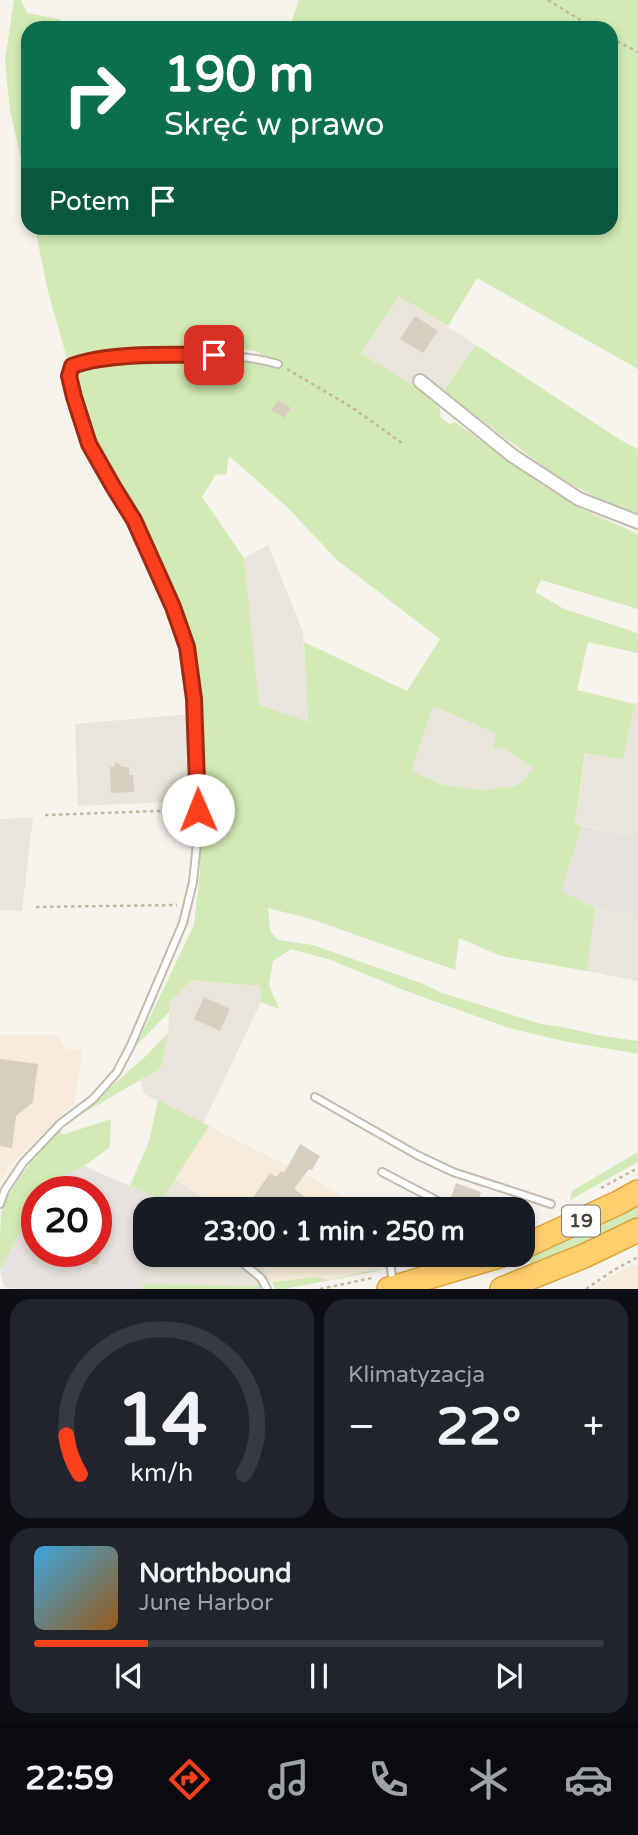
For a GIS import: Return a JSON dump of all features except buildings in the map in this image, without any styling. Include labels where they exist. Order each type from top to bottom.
[{"type":"highway","name":"19","points":[[535,1242],[638,1192]]},
{"type":"highway","name":"19","points":[[392,1289],[508,1276],[584,1256],[638,1230]]},
{"type":"street","points":[[420,381],[513,456],[545,478],[579,499],[638,522]]},
{"type":"lane","points":[[0,1204],[5,1190],[23,1163],[60,1124],[93,1099],[117,1072],[183,923],[193,882],[198,810],[194,699],[187,647],[173,607],[134,520],[89,444],[69,376],[72,366],[85,361],[114,358],[214,355],[261,359],[278,364]]},
{"type":"lane","points":[[315,1097],[406,1149],[453,1172],[551,1204]]},
{"type":"lane","points":[[382,1171],[431,1197]]},
{"type":"lane","points":[[248,1267],[261,1278],[267,1289]]},
{"type":"lane","points":[[390,1267],[392,1289]]},
{"type":"path","points":[[548,0],[582,21]]},
{"type":"path","points":[[618,42],[638,52]]},
{"type":"path","points":[[278,364],[353,408],[402,443]]},
{"type":"path","points":[[45,815],[198,810]]},
{"type":"path","points":[[36,907],[187,905]]},
{"type":"path","points":[[586,1289],[638,1257]]},
{"type":"shaded area","points":[[399,295],[476,345],[439,402],[361,353]]},
{"type":"shaded area","points":[[268,545],[303,632],[308,723],[258,705],[244,558]]},
{"type":"shaded area","points":[[638,703],[638,837],[575,824],[586,752],[623,759],[635,704]]},
{"type":"shaded area","points":[[433,705],[496,733],[503,747],[533,768],[523,782],[511,787],[483,790],[444,785],[411,771]]},
{"type":"shaded area","points":[[190,714],[195,801],[78,806],[75,724]]},
{"type":"shaded area","points":[[33,817],[22,911],[0,910],[0,819]]},
{"type":"shaded area","points":[[582,826],[638,837],[638,915],[595,908],[560,891]]},
{"type":"shaded area","points":[[595,908],[638,915],[638,981],[587,971]]},
{"type":"shaded area","points":[[190,980],[260,986],[261,1002],[203,1124],[144,1094],[141,1080],[161,1068],[168,1033],[170,1002]]},
{"type":"shaded area","points":[[0,1035],[57,1035],[66,1049],[82,1051],[74,1103],[8,1167],[0,1183]]},
{"type":"shaded area","points":[[209,1126],[345,1197],[201,1197],[176,1179]]},
{"type":"shaded area","points":[[84,1166],[107,1176],[62,1176]]},
{"type":"shaded area","points":[[112,1178],[155,1197],[133,1197],[133,1267],[150,1267],[147,1284],[138,1289],[4,1287],[0,1270],[21,1231],[21,1267],[112,1267]]},
{"type":"shaded area","points":[[175,1179],[200,1197],[164,1197]]},
{"type":"shaded area","points":[[632,1265],[638,1267],[638,1289],[594,1289],[610,1276]]},
{"type":"shaded area","points":[[150,1267],[262,1267],[272,1282],[260,1286],[147,1284]]},
{"type":"shaded area","points":[[262,1267],[396,1267],[329,1280],[316,1277],[272,1282]]},
{"type":"green space","points":[[14,0],[21,0],[27,13],[63,21],[21,21],[21,159],[10,111],[5,60]]},
{"type":"green space","points":[[299,0],[638,0],[638,369],[477,278],[448,326],[399,296],[361,353],[439,402],[441,418],[450,424],[455,422],[543,486],[586,511],[638,534],[638,609],[541,580],[535,592],[564,609],[638,633],[638,653],[588,642],[577,690],[635,704],[623,759],[585,753],[575,824],[582,826],[561,891],[595,908],[587,971],[501,956],[459,938],[455,970],[311,919],[268,908],[270,931],[278,940],[313,945],[442,993],[541,1024],[638,1041],[638,1054],[509,1028],[406,991],[331,960],[291,949],[273,961],[269,985],[279,1009],[261,1002],[260,986],[191,980],[170,1002],[169,1012],[136,1046],[194,925],[200,871],[200,704],[194,651],[171,589],[142,528],[94,440],[74,376],[84,366],[216,357],[259,363],[260,352],[231,347],[67,358],[48,292],[36,235],[618,235],[618,21],[292,21]],"holes":[[[229,456],[287,507],[337,560],[440,639],[407,691],[304,642],[308,722],[259,705],[244,558],[202,497],[216,474],[226,475]],[[433,706],[496,733],[493,749],[503,747],[533,768],[523,782],[511,787],[483,790],[444,785],[411,771]]]},
{"type":"green space","points":[[476,345],[638,449],[638,517],[562,480],[443,392]]},
{"type":"green space","points":[[168,1033],[161,1068],[78,1116],[147,1055]]},
{"type":"green space","points":[[158,1100],[209,1126],[164,1197],[155,1197],[130,1186],[149,1141]]},
{"type":"green space","points":[[111,1119],[110,1147],[84,1166],[62,1176],[22,1176],[60,1129],[62,1135]]},
{"type":"green space","points":[[638,1152],[638,1162],[570,1200],[572,1191]]},
{"type":"green space","points":[[21,1177],[21,1231],[0,1270],[1,1215],[10,1193]]},
{"type":"green space","points":[[638,1203],[638,1218],[535,1264],[535,1253]]},
{"type":"green space","points":[[377,1269],[378,1271],[284,1289],[275,1289],[272,1282],[316,1277],[329,1280]]},
{"type":"green space","points":[[147,1284],[260,1286],[261,1289],[138,1289]]},
{"type":"route","points":[[198,810],[194,699],[187,647],[173,607],[134,520],[89,444],[69,376],[72,366],[85,361],[214,355]]}]
